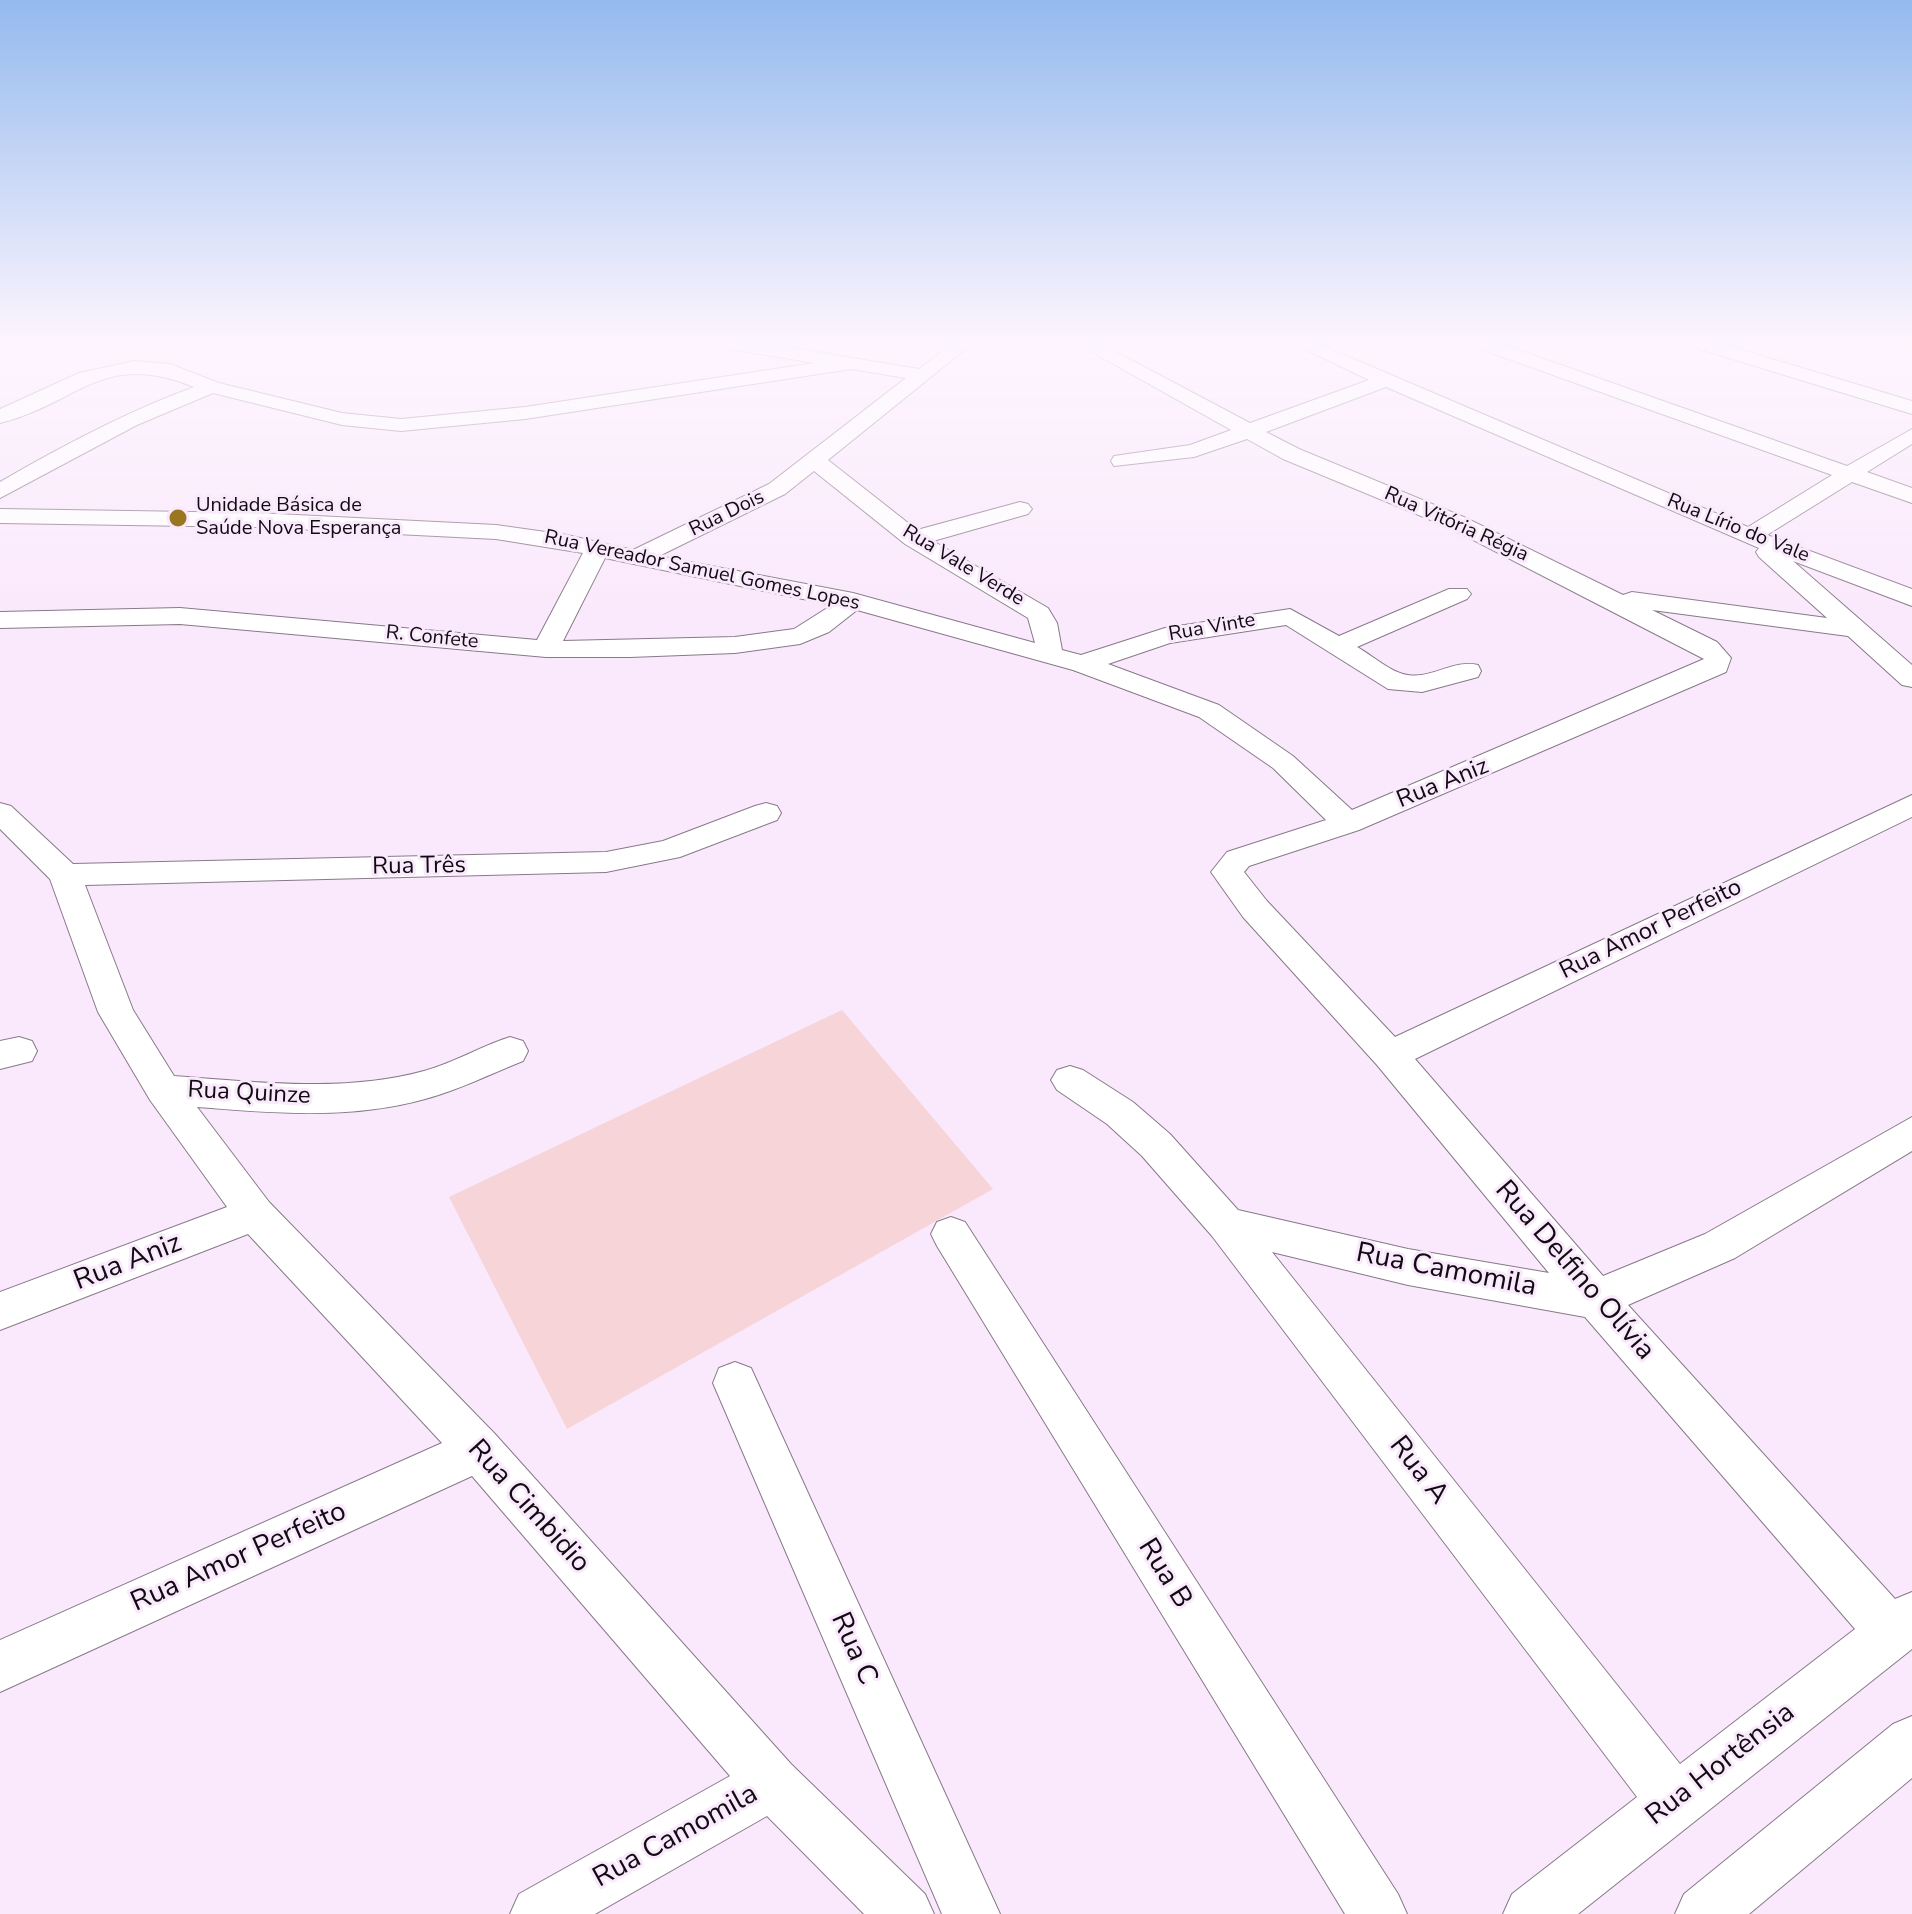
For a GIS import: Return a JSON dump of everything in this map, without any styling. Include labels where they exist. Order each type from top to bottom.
[{"type":"street","points":[[0,491],[53,459],[106,432]]},
{"type":"street","name":"Rua Dois","points":[[636,558],[759,499],[816,461],[851,432]]},
{"type":"street","points":[[1122,461],[1176,456],[1241,432]]},
{"type":"street","name":"Rua Vitória Régia","points":[[1251,432],[1307,461],[1458,523],[1708,648],[1718,658],[1717,666],[1704,672]]},
{"type":"street","name":"Rua Lírio do Vale","points":[[1508,432],[1749,536],[1912,598]]},
{"type":"street","points":[[1732,432],[1912,496]]},
{"type":"street","points":[[1912,435],[1749,536],[1912,679]]},
{"type":"street","name":"Rua Vale Verde","points":[[816,461],[913,539],[1039,613],[1050,655]]},
{"type":"street","points":[[913,539],[1020,509]]},
{"type":"street","name":"Rua Vereador Samuel Gomes Lopes","points":[[0,516],[257,520],[496,532],[597,549],[853,601],[1082,664],[1176,697],[1235,726],[1283,762],[1348,823]]},
{"type":"street","points":[[546,649],[597,549]]},
{"type":"street","points":[[1339,645],[1458,594]]},
{"type":"street","points":[[1608,597],[1855,629]]},
{"type":"street","name":"R. Confete","points":[[0,620],[104,616],[211,618],[546,649],[773,642],[820,627],[853,601]]},
{"type":"street","name":"Rua Vinte","points":[[1082,664],[1165,636],[1284,617],[1295,619],[1405,684],[1430,682],[1468,671]]},
{"type":"street","name":"Rua Aniz","points":[[1255,909],[1231,881],[1227,872],[1230,864],[1348,823],[1704,672]]},
{"type":"street","name":"Rua Amor Perfeito","points":[[1390,1055],[1912,805]]},
{"type":"street","name":"Rua Quinze","points":[[0,813],[41,848],[65,875],[116,1012],[163,1090],[302,1099],[388,1093],[427,1085],[510,1051]]},
{"type":"street","name":"Rua Três","points":[[65,875],[606,862],[669,850],[766,813]]},
{"type":"street","name":"Rua Delfino Olívia","points":[[1255,909],[1390,1055],[1597,1300],[1902,1625]]},
{"type":"street","name":"Rua A","points":[[1070,1080],[1120,1113],[1156,1145],[1226,1224],[1674,1801]]},
{"type":"street","name":"Rua Cimbidio","points":[[163,1090],[255,1214],[479,1450],[772,1783],[905,1914]]},
{"type":"street","points":[[1597,1300],[1641,1277],[1720,1246],[1912,1132]]},
{"type":"street","name":"Rua Aniz","points":[[0,1311],[255,1214]]},
{"type":"street","name":"Rua Camomila","points":[[1226,1224],[1408,1267],[1597,1300]]},
{"type":"street","name":"Rua B","points":[[951,1234],[1378,1914]]},
{"type":"street","name":"Rua C","points":[[735,1383],[971,1914]]},
{"type":"street","name":"Rua Amor Perfeito","points":[[0,1666],[479,1450]]},
{"type":"street","name":"Rua Hortênsia","points":[[1532,1914],[1902,1625]]},
{"type":"street","points":[[1704,1914],[1912,1743]]},
{"type":"street","name":"Rua Camomila","points":[[539,1914],[772,1783]]},
{"type":"shaded area","points":[[842,1010],[993,1189],[567,1429],[449,1197]]},
{"type":"place","name":"Unidade Básica de Saúde Nova Esperança","points":[[178,518]]}]
